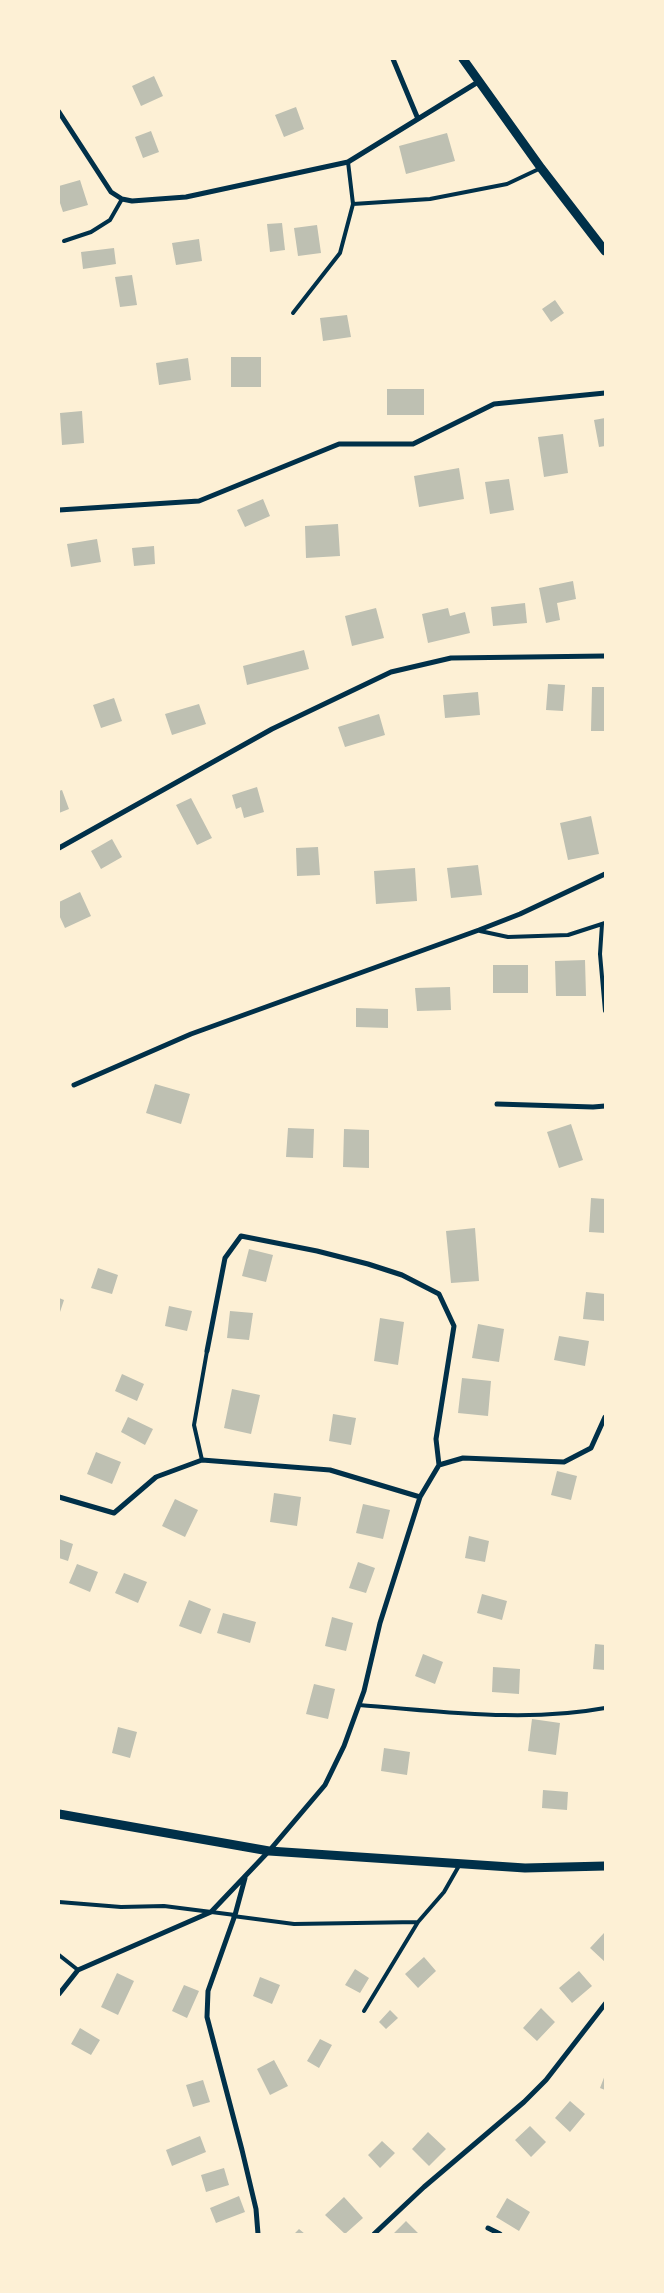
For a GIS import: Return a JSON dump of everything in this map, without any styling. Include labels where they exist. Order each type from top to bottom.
[{"type":"street","points":[[393,59],[418,119]]},
{"type":"street","points":[[463,59],[541,168],[605,251]]},
{"type":"street","points":[[59,112],[111,192],[122,199],[132,201],[186,197],[348,162],[478,82]]},
{"type":"street","points":[[59,510],[199,501],[339,444],[413,444],[494,404],[605,393]]},
{"type":"street","points":[[59,848],[272,729],[391,672],[451,658],[605,656]]},
{"type":"street","points":[[74,1085],[191,1034],[520,914],[605,874]]},
{"type":"street","points":[[497,1104],[593,1108],[605,1106]]},
{"type":"street","points":[[59,1994],[78,1970],[212,1912],[269,1851],[325,1785],[344,1746],[360,1705],[380,1623],[420,1497],[438,1464],[436,1439],[454,1326],[439,1294],[402,1275],[317,1251],[241,1236],[225,1258],[207,1352]]},
{"type":"street","points":[[438,1464],[463,1458],[564,1462],[591,1448],[605,1417]]},
{"type":"street","points":[[59,1497],[114,1513],[156,1477],[202,1460],[330,1470],[420,1497]]},
{"type":"street","points":[[59,1814],[269,1851],[525,1868],[605,1866]]},
{"type":"street","points":[[245,1877],[208,1991],[207,2017],[256,2209],[258,2234]]},
{"type":"street","points":[[374,2234],[424,2187],[535,2091],[546,2080],[605,2004]]},
{"type":"street","points":[[488,2228],[500,2234]]},
{"type":"lane","points":[[293,313],[340,253],[353,204],[348,162]]},
{"type":"lane","points":[[353,204],[430,199],[507,184],[541,168]]},
{"type":"lane","points":[[64,241],[91,232],[110,220],[122,199]]},
{"type":"lane","points":[[479,930],[508,937],[568,935],[604,924],[600,954],[605,1011]]},
{"type":"lane","points":[[202,1460],[194,1425],[207,1352]]},
{"type":"lane","points":[[360,1705],[494,1716],[574,1714],[605,1708]]},
{"type":"lane","points":[[364,2010],[418,1922],[444,1892],[460,1864]]},
{"type":"lane","points":[[59,1902],[121,1907],[164,1906],[294,1924],[418,1922]]},
{"type":"lane","points":[[59,1955],[78,1970]]},
{"type":"building","points":[[154,76],[163,96],[141,106],[132,86]]},
{"type":"building","points":[[296,107],[304,129],[284,137],[275,115]]},
{"type":"building","points":[[151,131],[159,152],[143,158],[135,137]]},
{"type":"building","points":[[447,133],[455,161],[406,174],[399,146]]},
{"type":"building","points":[[80,180],[88,205],[63,212],[59,200],[59,186]]},
{"type":"building","points":[[282,223],[285,250],[270,252],[267,224]]},
{"type":"building","points":[[317,225],[321,253],[298,256],[294,228]]},
{"type":"building","points":[[199,239],[202,261],[176,265],[172,243]]},
{"type":"building","points":[[114,248],[116,264],[83,269],[81,252]]},
{"type":"building","points":[[132,275],[137,305],[120,307],[115,277]]},
{"type":"building","points":[[555,300],[564,313],[551,322],[542,309]]},
{"type":"building","points":[[347,315],[351,337],[323,341],[320,318]]},
{"type":"building","points":[[231,357],[261,357],[261,387],[231,387]]},
{"type":"building","points":[[188,358],[191,380],[159,385],[156,363]]},
{"type":"building","points":[[387,389],[424,389],[424,415],[387,415]]},
{"type":"building","points":[[82,411],[84,443],[62,445],[60,413]]},
{"type":"building","points":[[605,418],[605,446],[599,447],[594,420]]},
{"type":"building","points":[[563,434],[568,473],[544,477],[538,437]]},
{"type":"building","points":[[459,468],[464,499],[419,507],[414,476]]},
{"type":"building","points":[[509,479],[514,510],[490,514],[485,482]]},
{"type":"building","points":[[263,499],[270,516],[245,527],[237,510]]},
{"type":"building","points":[[338,524],[340,556],[306,558],[305,526]]},
{"type":"building","points":[[97,539],[101,562],[71,567],[67,544]]},
{"type":"building","points":[[154,546],[155,564],[134,566],[132,548]]},
{"type":"building","points":[[573,581],[576,599],[557,603],[560,620],[546,623],[539,588]]},
{"type":"building","points":[[525,603],[527,623],[493,626],[491,607]]},
{"type":"building","points":[[376,608],[384,638],[352,646],[345,616]]},
{"type":"building","points":[[448,608],[450,616],[465,612],[470,633],[428,643],[422,614]]},
{"type":"building","points":[[304,650],[309,669],[247,685],[243,666]]},
{"type":"building","points":[[548,684],[565,685],[563,711],[546,710]]},
{"type":"building","points":[[592,687],[605,687],[605,731],[591,731]]},
{"type":"building","points":[[478,692],[480,715],[445,718],[443,695]]},
{"type":"building","points":[[114,698],[122,721],[101,728],[93,705]]},
{"type":"building","points":[[199,704],[206,724],[172,735],[165,714]]},
{"type":"building","points":[[379,714],[385,735],[345,747],[338,727]]},
{"type":"building","points":[[257,787],[264,812],[244,818],[241,807],[236,809],[232,795]]},
{"type":"building","points":[[62,790],[69,809],[59,813],[59,791]]},
{"type":"building","points":[[191,798],[212,838],[197,845],[176,805]]},
{"type":"building","points":[[591,816],[599,854],[568,860],[560,823]]},
{"type":"building","points":[[112,839],[122,857],[101,869],[91,851]]},
{"type":"building","points":[[318,847],[320,875],[297,876],[296,848]]},
{"type":"building","points":[[478,865],[482,895],[451,898],[447,868]]},
{"type":"building","points":[[415,868],[417,901],[376,904],[374,871]]},
{"type":"building","points":[[80,892],[91,916],[65,928],[59,915],[59,902]]},
{"type":"building","points":[[585,960],[586,996],[556,996],[555,961]]},
{"type":"building","points":[[493,965],[528,965],[528,993],[493,993]]},
{"type":"building","points":[[450,987],[451,1010],[417,1011],[415,988]]},
{"type":"building","points":[[356,1008],[388,1009],[388,1028],[356,1027]]},
{"type":"building","points":[[155,1084],[190,1094],[181,1124],[146,1113]]},
{"type":"building","points":[[571,1124],[583,1160],[559,1168],[547,1132]]},
{"type":"building","points":[[288,1128],[314,1129],[313,1158],[286,1157]]},
{"type":"building","points":[[344,1129],[369,1130],[369,1168],[343,1167]]},
{"type":"building","points":[[591,1198],[605,1199],[605,1233],[589,1232]]},
{"type":"building","points":[[475,1228],[479,1281],[451,1283],[446,1231]]},
{"type":"building","points":[[249,1249],[273,1255],[266,1282],[242,1276]]},
{"type":"building","points":[[98,1268],[118,1275],[112,1294],[91,1288]]},
{"type":"building","points":[[586,1292],[605,1294],[605,1321],[583,1319]]},
{"type":"building","points":[[59,1298],[64,1300],[59,1315]]},
{"type":"building","points":[[169,1306],[192,1311],[187,1331],[165,1326]]},
{"type":"building","points":[[230,1311],[253,1313],[249,1340],[227,1338]]},
{"type":"building","points":[[380,1318],[404,1322],[398,1365],[374,1361]]},
{"type":"building","points":[[478,1324],[504,1329],[499,1362],[472,1358]]},
{"type":"building","points":[[559,1336],[589,1341],[585,1366],[554,1360]]},
{"type":"building","points":[[122,1374],[144,1384],[137,1401],[115,1391]]},
{"type":"building","points":[[462,1378],[491,1381],[488,1416],[458,1413]]},
{"type":"building","points":[[232,1389],[260,1395],[251,1434],[224,1428]]},
{"type":"building","points":[[333,1414],[356,1418],[351,1445],[329,1441]]},
{"type":"building","points":[[128,1417],[153,1429],[145,1445],[121,1432]]},
{"type":"building","points":[[96,1452],[121,1462],[112,1484],[87,1474]]},
{"type":"building","points":[[557,1471],[577,1476],[571,1500],[551,1495]]},
{"type":"building","points":[[274,1493],[301,1497],[297,1526],[270,1522]]},
{"type":"building","points":[[175,1499],[198,1510],[185,1537],[162,1526]]},
{"type":"building","points":[[363,1504],[390,1510],[383,1539],[356,1533]]},
{"type":"building","points":[[469,1536],[489,1541],[485,1562],[465,1558]]},
{"type":"building","points":[[59,1539],[73,1544],[68,1561],[59,1558]]},
{"type":"building","points":[[358,1562],[375,1568],[366,1593],[349,1588]]},
{"type":"building","points":[[77,1564],[98,1572],[90,1592],[69,1583]]},
{"type":"building","points":[[124,1573],[147,1582],[138,1603],[115,1593]]},
{"type":"building","points":[[482,1594],[507,1601],[502,1620],[477,1613]]},
{"type":"building","points":[[189,1600],[211,1609],[201,1634],[179,1626]]},
{"type":"building","points":[[223,1613],[256,1622],[250,1643],[217,1633]]},
{"type":"building","points":[[332,1617],[353,1623],[346,1651],[325,1646]]},
{"type":"building","points":[[595,1644],[605,1645],[605,1670],[593,1669]]},
{"type":"building","points":[[423,1654],[443,1662],[435,1684],[415,1676]]},
{"type":"building","points":[[493,1667],[520,1669],[519,1694],[492,1692]]},
{"type":"building","points":[[314,1684],[335,1689],[328,1719],[306,1714]]},
{"type":"building","points":[[532,1719],[560,1723],[556,1755],[528,1751]]},
{"type":"building","points":[[118,1727],[137,1732],[130,1758],[112,1753]]},
{"type":"building","points":[[384,1748],[410,1752],[407,1775],[381,1771]]},
{"type":"building","points":[[543,1790],[568,1792],[567,1810],[542,1808]]},
{"type":"building","points":[[604,1933],[605,1935],[605,1962],[590,1948]]},
{"type":"building","points":[[424,1957],[436,1971],[418,1988],[405,1974]]},
{"type":"building","points":[[355,1969],[369,1978],[360,1993],[345,1985]]},
{"type":"building","points":[[579,1971],[592,1986],[572,2003],[559,1988]]},
{"type":"building","points":[[117,1973],[134,1981],[118,2015],[101,2007]]},
{"type":"building","points":[[260,1977],[280,1985],[272,2004],[253,1996]]},
{"type":"building","points":[[184,1985],[199,1991],[187,2018],[172,2011]]},
{"type":"building","points":[[541,2008],[555,2022],[537,2041],[523,2028]]},
{"type":"building","points":[[390,2010],[398,2018],[386,2029],[379,2022]]},
{"type":"building","points":[[80,2028],[100,2040],[91,2055],[71,2044]]},
{"type":"building","points":[[320,2039],[332,2045],[319,2068],[307,2061]]},
{"type":"building","points":[[274,2060],[288,2086],[270,2095],[257,2069]]},
{"type":"building","points":[[605,2075],[605,2090],[600,2088]]},
{"type":"building","points":[[203,2080],[210,2102],[193,2107],[186,2085]]},
{"type":"building","points":[[570,2101],[585,2114],[570,2132],[555,2118]]},
{"type":"building","points":[[530,2126],[546,2142],[531,2157],[515,2140]]},
{"type":"building","points":[[428,2132],[446,2149],[429,2166],[412,2149]]},
{"type":"building","points":[[200,2136],[206,2152],[172,2166],[166,2150]]},
{"type":"building","points":[[382,2141],[395,2153],[380,2168],[368,2155]]},
{"type":"building","points":[[224,2168],[229,2185],[206,2192],[201,2175]]},
{"type":"building","points":[[239,2196],[245,2212],[216,2223],[210,2208]]},
{"type":"building","points":[[344,2197],[363,2218],[345,2234],[325,2215]]},
{"type":"building","points":[[507,2198],[530,2212],[519,2231],[496,2217]]},
{"type":"building","points":[[406,2221],[419,2234],[393,2234]]},
{"type":"building","points":[[299,2229],[305,2234],[294,2234]]}]
